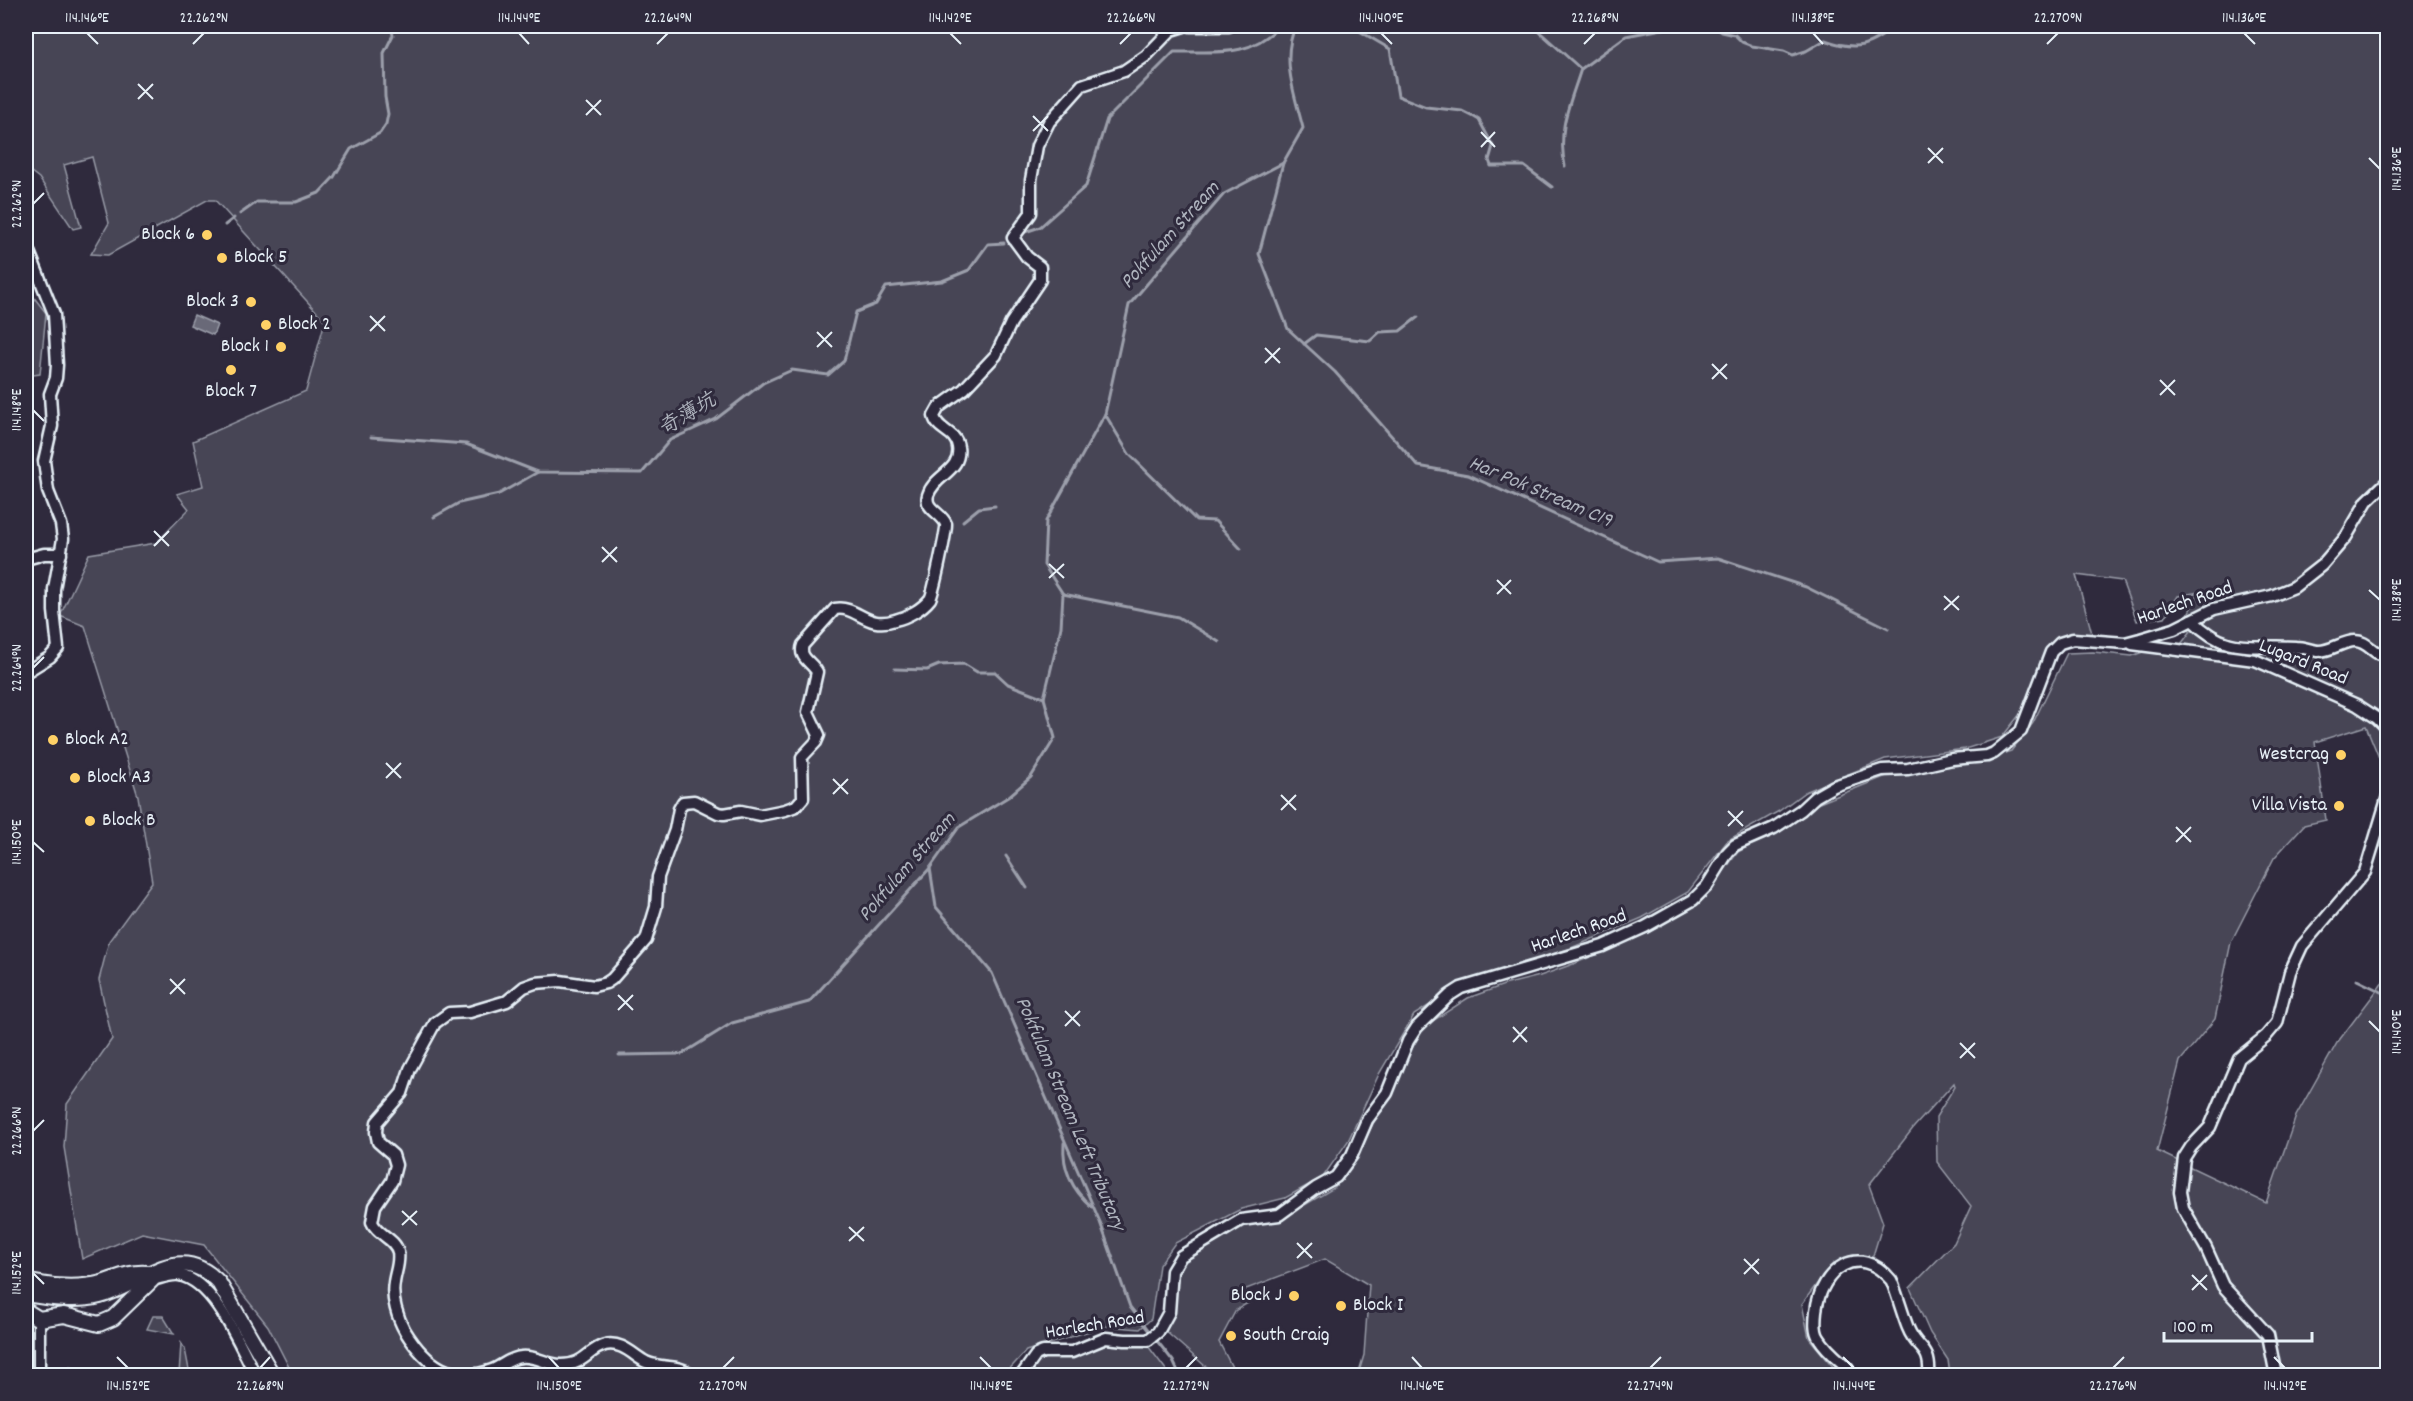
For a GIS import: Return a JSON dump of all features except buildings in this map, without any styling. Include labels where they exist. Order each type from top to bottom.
[{"type":"main road","points":[[26,1294],[61,1298],[91,1298],[150,1277],[167,1266],[183,1264],[199,1268],[210,1275],[223,1289],[273,1376]]},
{"type":"main road","points":[[26,1281],[52,1285],[87,1285],[138,1272],[150,1277]]},
{"type":"main road","points":[[26,1311],[39,1319],[64,1315],[99,1324],[105,1322],[138,1295],[150,1277]]},
{"type":"street","points":[[694,1376],[676,1366],[649,1364],[625,1348],[609,1344],[597,1349],[582,1361],[566,1365],[520,1357],[494,1370],[473,1374],[448,1372],[435,1365],[407,1334],[400,1322],[393,1289],[398,1251],[394,1244],[377,1231],[372,1222],[373,1210],[392,1180],[396,1165],[393,1155],[381,1146],[377,1139],[377,1122],[402,1093],[410,1069],[435,1023],[442,1016],[455,1011],[470,1012],[507,1001],[524,987],[536,983],[554,981],[597,985],[615,977],[646,940],[656,907],[658,877],[675,830],[682,802],[694,801],[718,813],[741,811],[760,814],[785,810],[801,801],[804,790],[802,757],[816,742],[819,735],[808,712],[817,672],[803,656],[803,645],[835,609],[845,609],[872,622],[884,623],[912,613],[926,604],[933,594],[947,531],[943,519],[929,505],[928,496],[934,485],[953,467],[958,451],[955,438],[938,425],[934,416],[939,407],[964,389],[996,355],[1011,323],[1040,280],[1040,267],[1027,257],[1013,238],[1031,213],[1031,180],[1042,132],[1082,85],[1124,71],[1146,56],[1174,28],[1184,26]]},
{"type":"street","points":[[1190,26],[1229,26]]},
{"type":"street","points":[[26,244],[54,314],[57,365],[56,378],[50,394],[52,426],[44,461],[48,490],[62,528],[61,554],[55,579],[53,603],[58,648],[50,657],[26,672]]},
{"type":"street","name":"Harlech Road","points":[[1021,1376],[1036,1355],[1043,1352],[1072,1352],[1106,1338],[1148,1340],[1162,1327],[1171,1303],[1172,1271],[1180,1256],[1241,1220],[1282,1214],[1316,1188],[1341,1173],[1367,1120],[1387,1094],[1408,1041],[1417,1027],[1450,994],[1461,988],[1612,943],[1645,927],[1693,900],[1707,885],[1735,845],[1774,828],[1801,810],[1815,797],[1834,786],[1882,770],[1908,770],[1952,759],[1992,754],[2021,731],[2055,646],[2076,639],[2125,643],[2164,632],[2218,607],[2278,594],[2306,579],[2320,568],[2346,537],[2366,504],[2388,481]]},
{"type":"street","points":[[26,559],[44,554],[61,554]]},
{"type":"street","points":[[2192,621],[2208,636],[2230,644],[2265,648],[2295,646],[2321,651],[2358,641],[2365,643],[2378,655],[2388,656]]},
{"type":"street","name":"Lugard Road","points":[[2125,643],[2255,660],[2357,705],[2372,714],[2388,729]]},
{"type":"street","points":[[2276,1376],[2268,1335],[2223,1286],[2206,1248],[2183,1208],[2180,1197],[2184,1158],[2210,1127],[2239,1058],[2266,1036],[2277,1023],[2294,962],[2304,942],[2366,872],[2388,796]]},
{"type":"street","points":[[1848,1376],[1848,1368],[1818,1337],[1815,1323],[1818,1295],[1835,1269],[1858,1260],[1870,1265],[1892,1281],[1910,1332],[1930,1360],[1929,1376]]},
{"type":"street","points":[[150,1277],[177,1275],[203,1287],[219,1308],[256,1376]]},
{"type":"street","points":[[39,1319],[39,1376]]},
{"type":"shaded area","points":[[26,26],[2387,26],[2387,850],[2378,845],[2382,806],[2382,765],[2366,726],[2315,742],[2326,820],[2304,825],[2274,858],[2231,942],[2215,1019],[2180,1061],[2157,1151],[2266,1203],[2296,1116],[2337,1043],[2387,977],[2387,1375],[1950,1375],[1948,1360],[1930,1333],[1910,1288],[1954,1243],[1971,1206],[1937,1162],[1936,1117],[1955,1086],[1954,1083],[1914,1127],[1869,1185],[1883,1223],[1872,1259],[1839,1261],[1827,1270],[1802,1304],[1809,1338],[1840,1375],[1358,1375],[1364,1355],[1369,1285],[1325,1259],[1246,1289],[1244,1294],[1263,1294],[1236,1310],[1219,1342],[1236,1375],[1221,1375],[1205,1366],[1163,1329],[1170,1323],[1174,1270],[1185,1255],[1247,1224],[1291,1213],[1334,1188],[1361,1149],[1393,1081],[1425,1026],[1468,998],[1576,963],[1649,932],[1699,904],[1738,852],[1787,824],[1812,806],[1889,775],[1968,764],[2011,751],[2033,723],[2067,653],[2093,652],[2132,656],[2151,649],[2175,652],[2191,631],[2183,624],[2199,592],[2178,596],[2165,617],[2137,621],[2122,581],[2076,575],[2093,637],[2057,638],[2020,714],[2002,737],[1965,749],[1885,759],[1805,792],[1779,811],[1728,840],[1688,892],[1642,918],[1571,948],[1461,985],[1414,1015],[1379,1074],[1348,1141],[1323,1177],[1285,1198],[1241,1209],[1175,1243],[1159,1265],[1151,1319],[1140,1329],[1105,1326],[1026,1351],[1004,1375],[293,1375],[268,1326],[204,1245],[142,1233],[82,1259],[64,1147],[67,1104],[112,1039],[99,980],[109,941],[152,882],[138,796],[85,626],[60,616],[89,554],[156,543],[189,509],[177,494],[203,486],[193,441],[306,391],[325,321],[215,200],[207,200],[108,255],[91,254],[109,223],[92,157],[64,165],[81,227],[73,229],[39,178],[26,168],[26,154],[31,130],[26,126]]},
{"type":"shaded area","points":[[26,287],[46,313],[40,374],[26,376]]},
{"type":"shaded area","points":[[153,1316],[163,1316],[174,1334],[147,1329]]},
{"type":"shaded area","points":[[1106,1337],[1145,1342],[1170,1375],[1019,1376],[1032,1361]]},
{"type":"shaded area","points":[[181,1343],[185,1349],[190,1375],[179,1375]]},
{"type":"water","points":[[194,315],[217,325],[213,335],[190,325]]},
{"type":"water","points":[[68,1367],[101,1372],[101,1375],[67,1375]]},
{"type":"waterway","points":[[240,214],[257,202],[296,202],[319,193],[334,177],[351,149],[380,133],[386,124],[388,114],[385,97],[384,53],[393,35],[391,26]]},
{"type":"waterway","points":[[1025,232],[1040,227],[1086,186],[1107,119],[1174,52],[1231,51],[1255,44],[1280,26]]},
{"type":"waterway","name":"Pokfulam Stream","points":[[619,1055],[682,1054],[732,1023],[809,1002],[930,868],[959,827],[1008,797],[1031,777],[1055,738],[1044,698],[1061,627],[1063,594],[1044,565],[1046,521],[1105,414],[1129,305],[1224,194],[1283,163],[1303,128],[1290,77],[1289,63],[1291,38],[1296,26]]},
{"type":"waterway","points":[[1351,26],[1390,49],[1398,96],[1426,107],[1462,111],[1474,117],[1479,120],[1493,146],[1489,160],[1491,166],[1524,166],[1552,187]]},
{"type":"waterway","points":[[1533,26],[1581,69],[1626,36],[1678,26]]},
{"type":"waterway","points":[[1713,26],[1722,32],[1735,35],[1742,42],[1752,46],[1784,51],[1793,55],[1806,51],[1825,40],[1846,46],[1863,45],[1896,26]]},
{"type":"waterway","points":[[1565,166],[1564,128],[1581,69]]},
{"type":"waterway","name":"Har Pok Stream C19","points":[[1283,163],[1259,254],[1288,329],[1335,372],[1418,466],[1468,475],[1658,562],[1718,558],[1806,587],[1888,628]]},
{"type":"waterway","points":[[225,225],[234,218]]},
{"type":"waterway","name":"奇薄坑","points":[[371,437],[466,444],[538,472],[642,473],[670,440],[716,419],[763,383],[792,370],[828,375],[844,361],[856,312],[876,304],[886,287],[942,281],[969,270],[988,244],[1004,243]]},
{"type":"waterway","points":[[1304,344],[1316,335],[1370,341],[1380,332],[1400,331],[1418,317]]},
{"type":"waterway","points":[[1105,414],[1129,454],[1196,520],[1215,521],[1241,549]]},
{"type":"waterway","points":[[434,517],[459,503],[499,494],[538,472]]},
{"type":"waterway","points":[[963,521],[979,508],[995,506]]},
{"type":"waterway","points":[[1063,594],[1178,617],[1219,642]]},
{"type":"waterway","points":[[895,669],[927,670],[939,665],[964,664],[977,672],[995,672],[1008,684],[1044,698]]},
{"type":"waterway","points":[[1006,856],[1027,888]]},
{"type":"waterway","name":"Pokfulam Stream Left Tributary","points":[[930,868],[936,907],[992,973],[1100,1222],[1130,1307],[1173,1361],[1180,1376]]},
{"type":"waterway","points":[[2357,980],[2388,995]]},
{"type":"waterway","points":[[1064,1143],[1065,1162],[1070,1178],[1079,1193],[1092,1207]]},
{"type":"place","name":"Block 6","points":[[207,235]]},
{"type":"place","name":"Block 5","points":[[222,258]]},
{"type":"place","name":"Block 3","points":[[251,302]]},
{"type":"place","name":"Block 2","points":[[266,325]]},
{"type":"place","name":"Block 1","points":[[281,347]]},
{"type":"place","name":"Block 7","points":[[231,370]]},
{"type":"place","name":"Block A2","points":[[53,740]]},
{"type":"place","name":"Westcrag","points":[[2341,755]]},
{"type":"place","name":"Block A3","points":[[75,778]]},
{"type":"place","name":"Villa Vista","points":[[2339,806]]},
{"type":"place","name":"Block B","points":[[90,821]]},
{"type":"place","name":"Block J","points":[[1294,1296]]},
{"type":"place","name":"Block I","points":[[1341,1306]]},
{"type":"place","name":"South Craig","points":[[1231,1336]]}]
